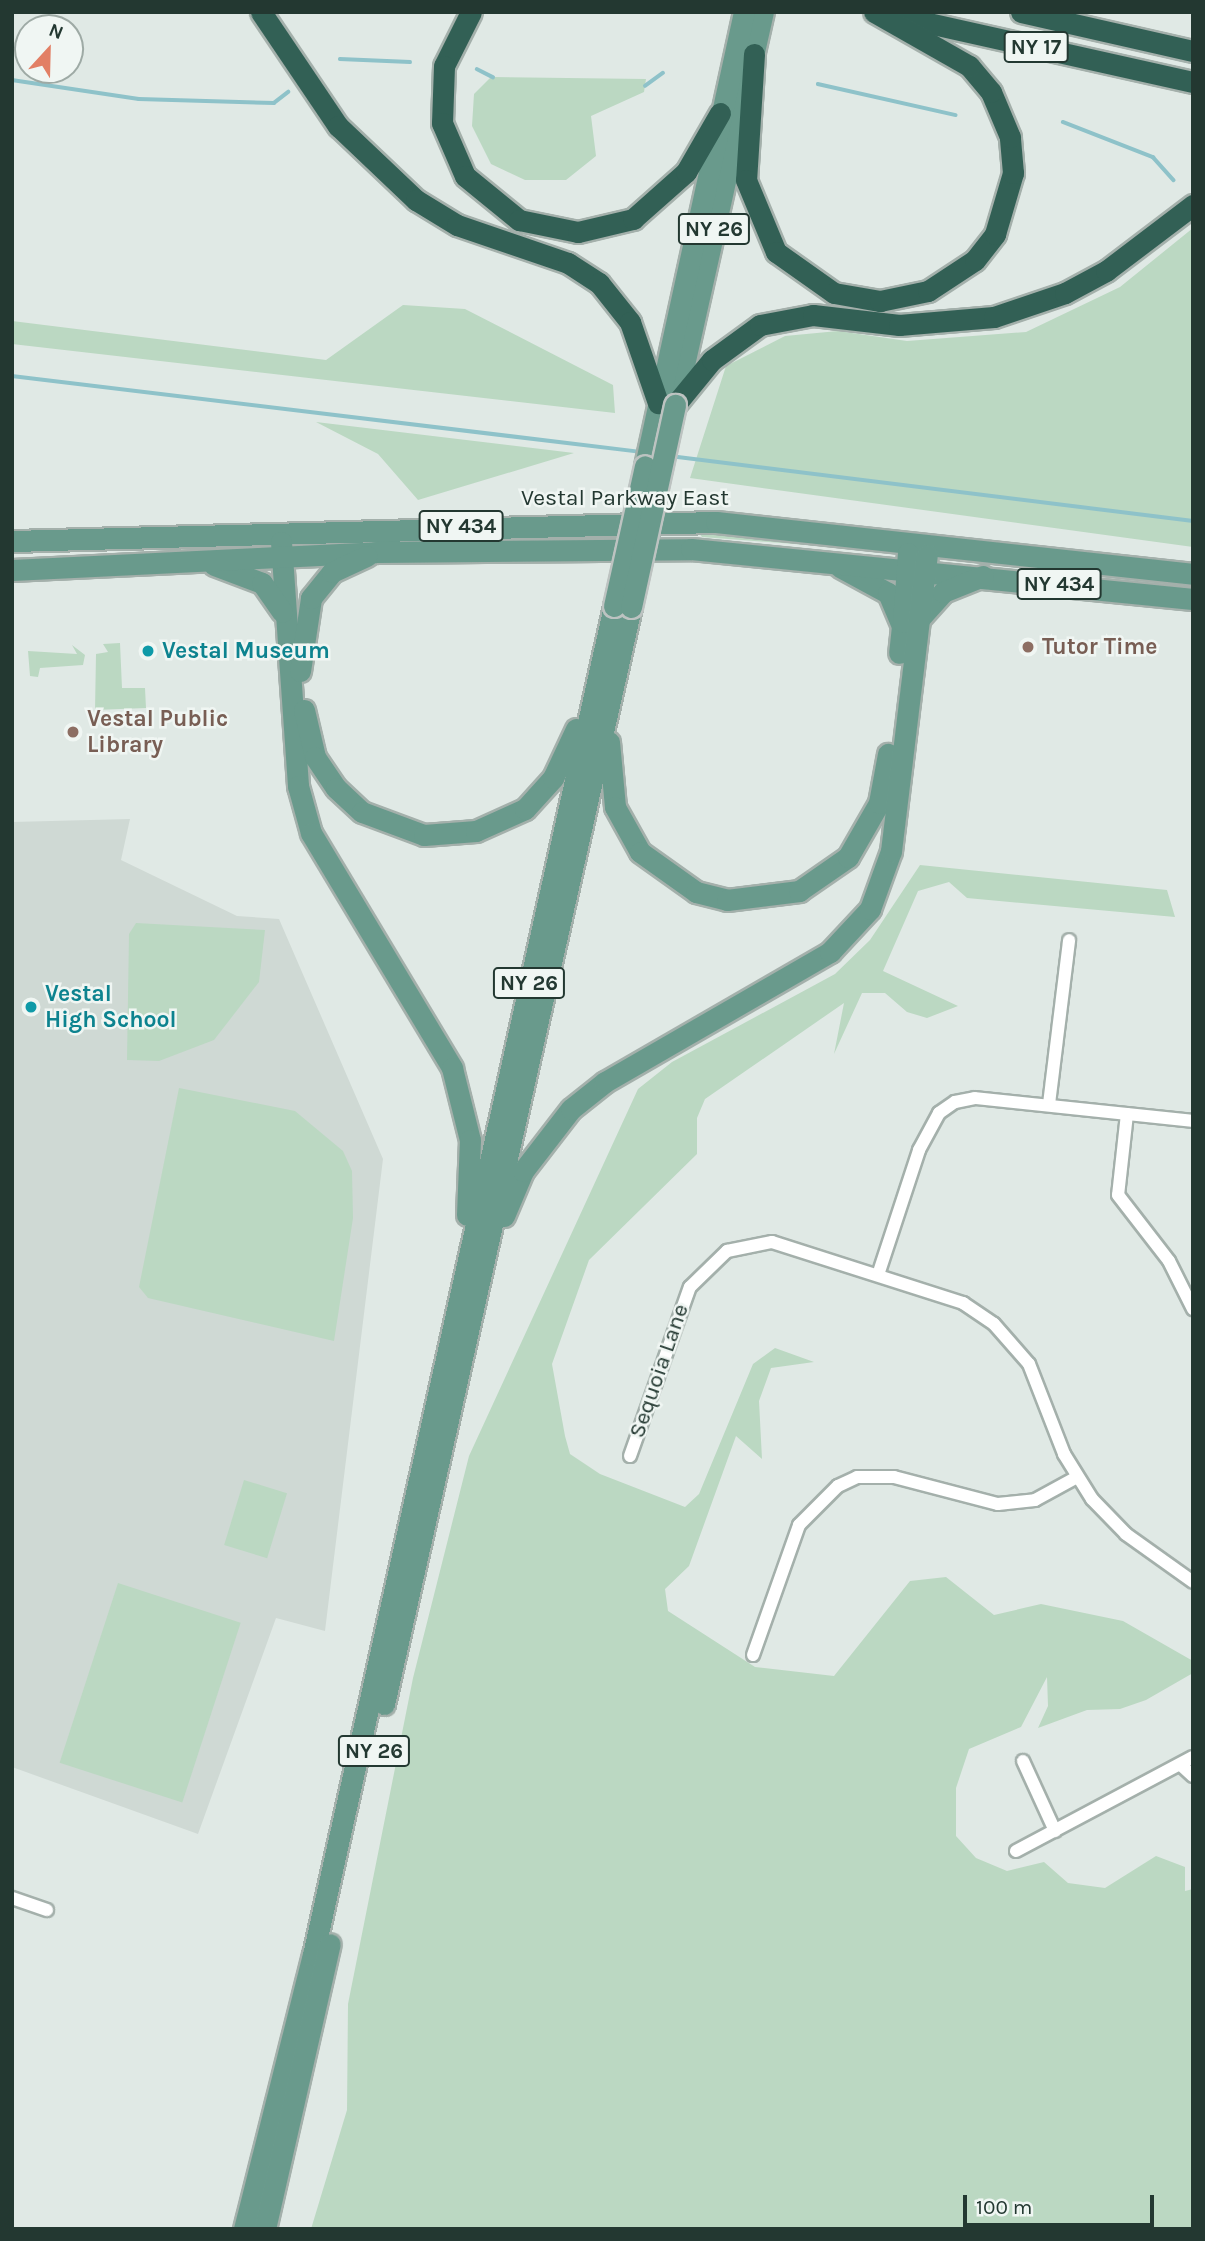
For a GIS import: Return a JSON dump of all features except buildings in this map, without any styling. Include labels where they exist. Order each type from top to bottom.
[{"type":"highway","points":[[261,12],[338,126],[416,200],[457,225],[568,262],[599,283],[630,322],[667,404],[712,360],[760,325],[813,314],[899,325],[994,317],[1106,271],[1193,205]]},
{"type":"highway","points":[[471,12],[444,65],[442,122],[465,176],[519,220],[578,232],[633,219],[686,173],[720,113]]},
{"type":"highway","points":[[744,53],[746,180],[776,252],[799,274],[843,295],[880,301],[928,291],[975,260],[995,234],[1013,173],[1010,137],[991,92],[969,66],[876,12]]},
{"type":"highway","name":"NY 17","points":[[876,12],[1193,82]]},
{"type":"highway","name":"NY 17","points":[[1021,12],[1193,51]]},
{"type":"main road","name":"NY 26","points":[[265,2229],[472,1275],[744,53],[744,12]]},
{"type":"main road","name":"NY 26","points":[[667,404],[720,113],[763,12]]},
{"type":"main road","name":"Vestal Parkway East","points":[[12,541],[641,520],[919,541],[1193,574]]},
{"type":"main road","points":[[288,532],[306,729],[325,775],[362,812],[424,835],[476,831],[525,809],[554,778],[602,693]]},
{"type":"main road","points":[[472,1275],[523,1171],[570,1109],[605,1082],[830,952],[870,909],[891,851],[919,541]]},
{"type":"main road","name":"NY 434","points":[[12,570],[289,555],[587,547],[808,556],[1193,599]]},
{"type":"main road","points":[[300,671],[312,598],[321,581],[376,552]]},
{"type":"main road","points":[[289,555],[283,614],[298,786],[311,832],[452,1068],[470,1140],[472,1275]]},
{"type":"main road","points":[[808,556],[877,583],[910,623]]},
{"type":"main road","points":[[196,560],[262,583],[283,614]]},
{"type":"main road","points":[[602,693],[610,788],[640,852],[695,892],[727,900],[783,896],[831,872],[866,835],[886,776],[910,623],[943,592],[985,575]]},
{"type":"main road","name":"NY 26","points":[[244,2229],[313,1955],[472,1275]]},
{"type":"street","points":[[1049,1104],[1069,940]]},
{"type":"street","points":[[878,1275],[916,1159],[933,1122],[954,1102],[1049,1104],[1193,1121]]},
{"type":"street","points":[[1127,1114],[1118,1195],[1169,1261],[1193,1309]]},
{"type":"street","name":"Sequoia Lane","points":[[630,1457],[679,1308],[710,1261],[743,1244],[772,1242],[963,1304],[994,1325],[1029,1364],[1077,1477],[1126,1534],[1193,1582]]},
{"type":"street","points":[[753,1655],[799,1525],[838,1486],[857,1477],[894,1477],[998,1504],[1035,1500],[1077,1477]]},
{"type":"street","points":[[1016,1852],[1193,1757]]},
{"type":"street","points":[[1023,1761],[1055,1831]]},
{"type":"street","points":[[1181,1765],[1193,1776]]},
{"type":"street","points":[[12,1898],[47,1910]]},
{"type":"shaded area","points":[[130,819],[121,860],[237,916],[279,919],[383,1159],[325,1631],[276,1618],[198,1834],[12,1767],[12,822]]},
{"type":"green space","points":[[491,77],[646,79],[644,92],[591,116],[596,156],[566,180],[525,180],[491,164],[472,126],[474,94]]},
{"type":"green space","points":[[1193,228],[1193,547],[690,478],[726,366],[785,336],[838,331],[907,341],[1026,332],[1120,287]]},
{"type":"green space","points":[[403,305],[465,309],[613,385],[615,413],[12,344],[12,321],[326,360]]},
{"type":"green space","points":[[316,422],[574,453],[418,500],[378,454]]},
{"type":"green space","points":[[696,529],[898,552],[702,537]]},
{"type":"green space","points":[[120,643],[122,688],[145,688],[146,708],[95,710],[96,654],[108,652],[103,644]]},
{"type":"green space","points":[[72,645],[85,655],[83,665],[40,668],[38,677],[30,676],[28,651],[77,654]]},
{"type":"green space","points":[[920,865],[1167,890],[1175,917],[967,898],[949,882],[918,891],[883,971],[958,1006],[927,1018],[907,1012],[885,993],[862,993],[834,1054],[844,1003],[705,1099],[697,1118],[697,1154],[589,1260],[552,1364],[565,1436],[570,1454],[600,1474],[685,1507],[699,1494],[753,1364],[775,1348],[814,1362],[771,1368],[759,1401],[762,1459],[736,1436],[689,1566],[665,1589],[668,1611],[755,1667],[834,1676],[910,1581],[946,1577],[994,1615],[1041,1604],[1123,1621],[1193,1661],[1193,1673],[1146,1700],[1120,1709],[1087,1710],[1038,1728],[1048,1706],[1047,1677],[1021,1727],[969,1749],[956,1788],[956,1836],[976,1858],[1007,1871],[1044,1862],[1068,1883],[1105,1888],[1156,1856],[1185,1867],[1185,1891],[1193,1889],[1193,2229],[311,2229],[347,2110],[348,2004],[413,1678],[469,1456],[638,1089],[672,1062],[835,974],[870,940]]},
{"type":"green space","points":[[136,923],[265,930],[259,982],[214,1040],[159,1061],[127,1060],[129,934]]},
{"type":"green space","points":[[179,1088],[295,1111],[343,1151],[352,1171],[353,1218],[334,1341],[148,1298],[139,1287]]},
{"type":"green space","points":[[244,1480],[287,1493],[267,1558],[224,1545]]},
{"type":"green space","points":[[118,1583],[241,1623],[182,1803],[60,1763]]},
{"type":"waterway","points":[[340,59],[410,62]]},
{"type":"waterway","points":[[477,69],[493,77]]},
{"type":"waterway","points":[[645,86],[663,73]]},
{"type":"waterway","points":[[12,80],[139,99],[274,103],[288,92]]},
{"type":"waterway","points":[[818,84],[956,115]]},
{"type":"waterway","points":[[1063,122],[1153,157],[1174,180]]},
{"type":"waterway","points":[[12,376],[642,452]]},
{"type":"waterway","points":[[670,456],[1193,521]]},
{"type":"place","name":"Tutor Time","points":[[1028,647]]},
{"type":"place","name":"Vestal Museum","points":[[148,651]]},
{"type":"place","name":"Vestal Public Library","points":[[73,732]]},
{"type":"place","name":"Vestal High School","points":[[31,1007]]}]
